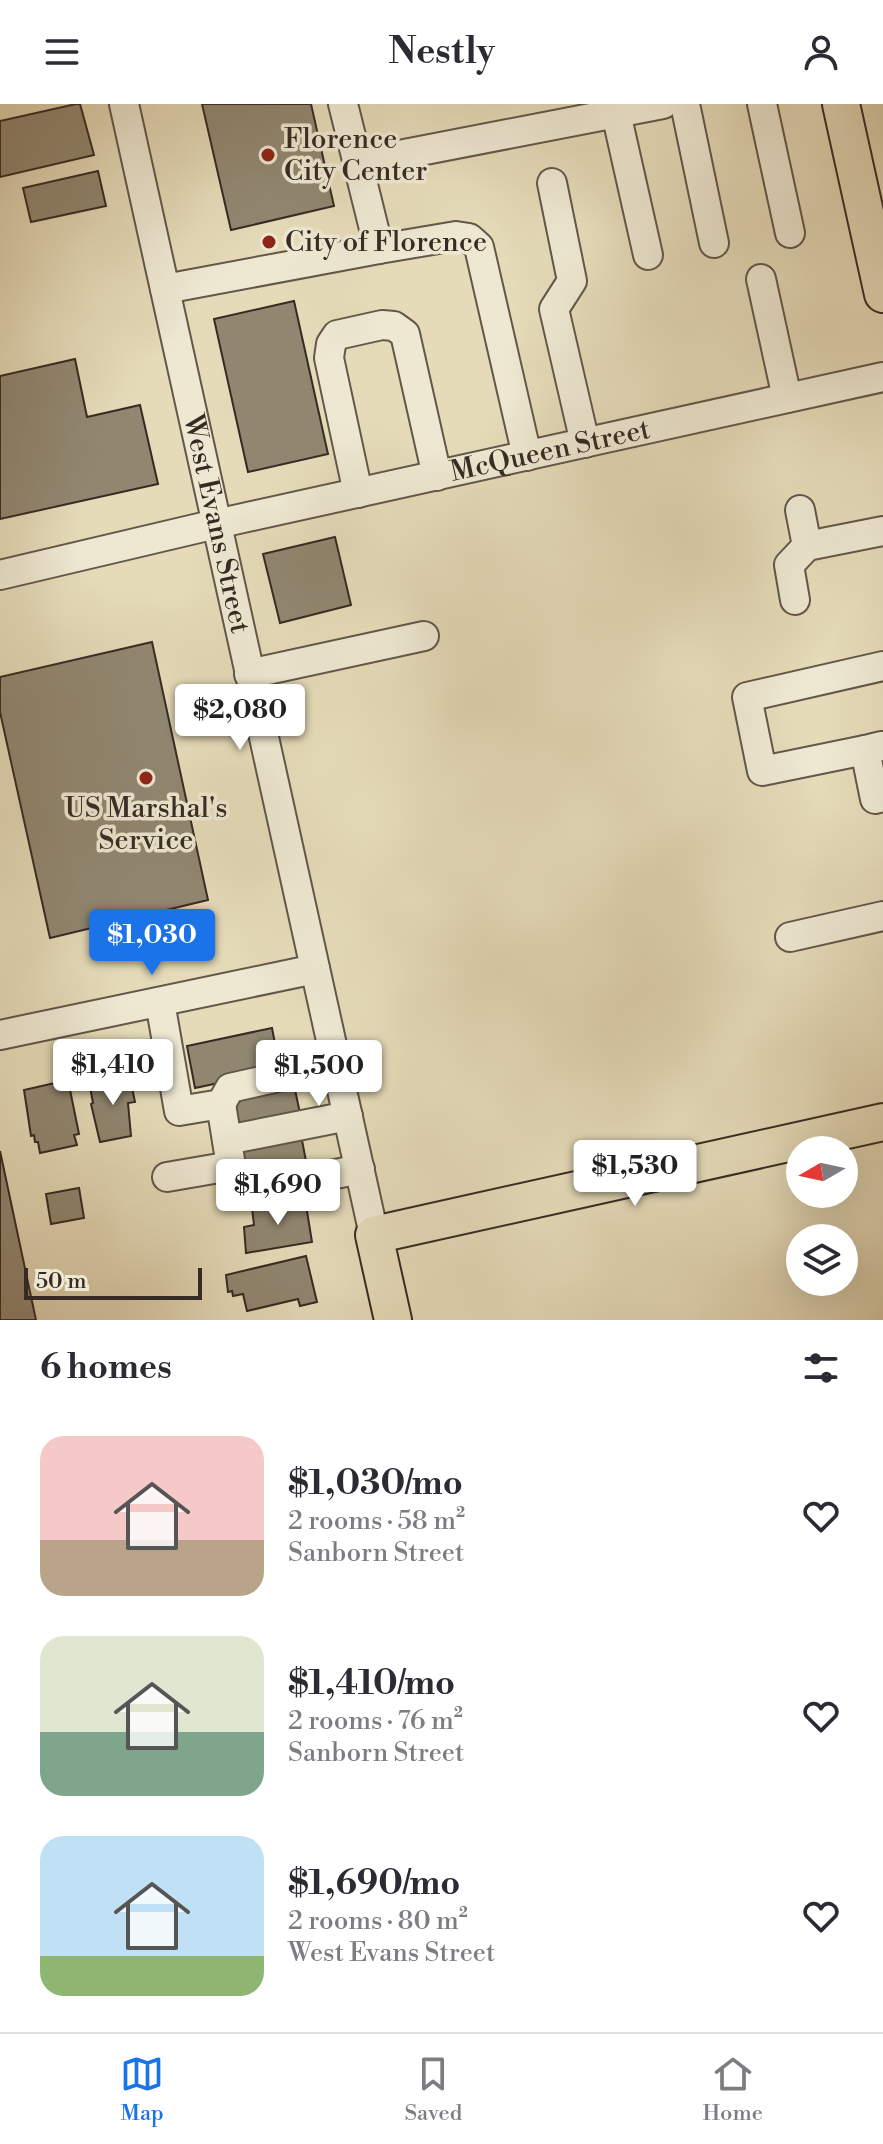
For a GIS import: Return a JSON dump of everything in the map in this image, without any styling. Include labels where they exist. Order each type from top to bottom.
[{"type":"main road","points":[[841,104],[883,294]]},
{"type":"main road","points":[[374,1235],[883,1122]]},
{"type":"main road","name":"West Evans Street","points":[[374,1235],[393,1320]]},
{"type":"street","name":"West Evans Street","points":[[124,104],[374,1235]]},
{"type":"street","points":[[343,104],[379,249]]},
{"type":"street","points":[[685,104],[714,243]]},
{"type":"street","points":[[762,104],[790,233]]},
{"type":"street","points":[[358,163],[656,105]]},
{"type":"street","points":[[616,113],[648,255]]},
{"type":"street","points":[[552,183],[572,281],[554,309],[585,443]]},
{"type":"street","points":[[165,289],[456,236],[469,238],[479,247],[527,456]]},
{"type":"street","points":[[761,279],[787,398]]},
{"type":"street","points":[[358,493],[329,358],[331,344],[337,335],[382,325],[394,326],[405,334],[437,476]]},
{"type":"street","name":"McQueen Street","points":[[0,575],[216,524],[883,377]]},
{"type":"street","points":[[800,510],[807,546]]},
{"type":"street","points":[[795,600],[789,565],[807,546],[883,531]]},
{"type":"street","points":[[249,674],[424,636]]},
{"type":"street","points":[[883,666],[747,697],[762,771],[874,748],[875,799],[883,797]]},
{"type":"street","points":[[790,937],[883,916]]},
{"type":"street","points":[[0,1035],[315,969]]},
{"type":"street","points":[[160,1002],[179,1111],[221,1104]]},
{"type":"street","points":[[336,1064],[230,1088],[221,1104],[229,1153],[239,1194],[360,1169]]},
{"type":"street","points":[[167,1177],[229,1153],[348,1116]]},
{"type":"building","points":[[80,104],[94,155],[0,177],[0,121]]},
{"type":"building","name":"Florence City Center","points":[[202,104],[311,104],[334,206],[231,230]]},
{"type":"building","points":[[98,171],[106,206],[31,222],[23,188]]},
{"type":"building","points":[[294,301],[328,454],[248,472],[214,319]]},
{"type":"building","points":[[75,359],[87,417],[140,405],[158,484],[0,519],[0,376]]},
{"type":"building","points":[[335,537],[351,605],[280,623],[263,554]]},
{"type":"building","points":[[152,642],[208,900],[50,938],[0,712],[0,677]]},
{"type":"building","points":[[272,1028],[280,1070],[195,1088],[187,1046]]},
{"type":"building","points":[[129,1073],[135,1102],[128,1103],[131,1136],[100,1142],[90,1087],[96,1086],[95,1080]]},
{"type":"building","points":[[68,1080],[79,1134],[74,1135],[77,1145],[40,1153],[38,1142],[35,1142],[34,1135],[31,1136],[24,1090]]},
{"type":"building","points":[[294,1085],[301,1118],[240,1130],[234,1097]]},
{"type":"building","points":[[301,1135],[309,1177],[250,1188],[242,1147]]},
{"type":"building","points":[[0,1151],[36,1320],[0,1320]]},
{"type":"building","points":[[79,1188],[84,1218],[51,1224],[46,1194]]},
{"type":"building","points":[[305,1199],[312,1242],[246,1253],[244,1227],[254,1225],[252,1208]]},
{"type":"building","points":[[306,1256],[317,1302],[300,1306],[298,1299],[247,1311],[243,1294],[233,1296],[232,1291],[228,1292],[226,1275]]},
{"type":"place","name":"Florence City Center","points":[[268,155]]},
{"type":"place","name":"City of Florence","points":[[269,242]]},
{"type":"place","name":"US Marshal's Service","points":[[146,778]]}]
